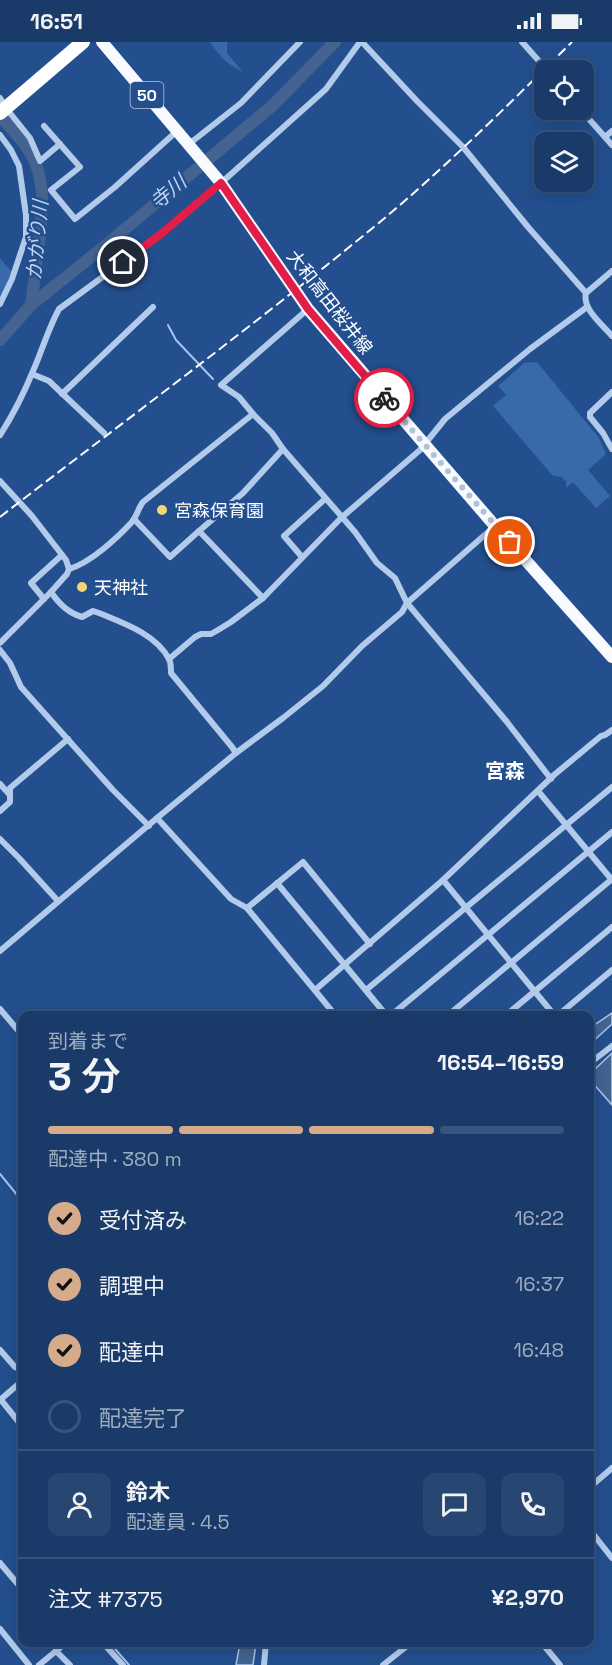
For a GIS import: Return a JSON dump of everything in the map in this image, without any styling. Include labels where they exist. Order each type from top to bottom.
[{"type":"highway","points":[[2,107],[83,42]]},
{"type":"main road","name":"大和高田桜井線","points":[[102,42],[219,181],[308,309],[495,526],[612,657]]},
{"type":"street","points":[[190,146],[241,103],[300,42]]},
{"type":"street","points":[[0,435],[32,374],[59,309],[161,234],[326,89],[361,42],[463,147],[528,227],[586,293]]},
{"type":"street","points":[[522,42],[538,60]]},
{"type":"street","points":[[2,107],[30,138],[40,161],[60,144]]},
{"type":"street","points":[[590,120],[612,145]]},
{"type":"street","points":[[44,126],[80,167],[51,190],[75,219],[178,131]]},
{"type":"street","points":[[605,137],[612,131]]},
{"type":"street","points":[[0,135],[19,166],[26,216],[26,237],[12,279],[0,304]]},
{"type":"street","points":[[612,271],[586,293],[584,300],[587,307],[612,336]]},
{"type":"street","points":[[62,394],[153,307]]},
{"type":"street","points":[[169,659],[195,637],[201,634],[212,634],[263,598],[342,518],[420,450],[445,419],[587,307]]},
{"type":"street","points":[[308,309],[221,385],[239,397],[272,433],[283,449],[355,532],[377,563],[395,578],[407,603],[551,779]]},
{"type":"street","points":[[32,374],[49,381],[104,433]]},
{"type":"street","points":[[612,392],[590,413],[590,417],[612,448]]},
{"type":"street","points":[[69,569],[81,566],[90,560],[134,519],[138,508],[154,493],[253,414]]},
{"type":"street","points":[[134,519],[170,557],[243,493],[283,449]]},
{"type":"street","points":[[0,481],[32,516],[62,555],[69,569]]},
{"type":"street","points":[[302,557],[284,536],[325,499]]},
{"type":"street","points":[[0,951],[236,753],[323,686],[362,646],[402,612],[407,603],[495,526]]},
{"type":"street","points":[[199,531],[263,598]]},
{"type":"street","points":[[44,599],[31,583],[62,555]]},
{"type":"street","points":[[0,643],[51,592],[69,569]]},
{"type":"street","points":[[51,592],[59,604],[75,615],[82,617],[93,611],[99,613],[143,633],[158,645],[169,659],[171,673],[236,753]]},
{"type":"street","points":[[0,650],[10,663],[21,687],[113,790],[149,826]]},
{"type":"street","points":[[315,990],[443,880],[551,779],[612,730]]},
{"type":"street","points":[[0,811],[10,802],[10,788],[68,740]]},
{"type":"street","points":[[0,784],[9,794]]},
{"type":"street","points":[[366,990],[612,787]]},
{"type":"street","points":[[453,1011],[612,880],[538,791]]},
{"type":"street","points":[[157,818],[231,899],[247,908],[332,1011]]},
{"type":"street","points":[[395,1011],[612,832]]},
{"type":"street","points":[[0,839],[58,901]]},
{"type":"street","points":[[247,908],[303,862],[370,944]]},
{"type":"street","points":[[443,880],[552,1011]]},
{"type":"street","points":[[277,883],[385,1011]]},
{"type":"street","points":[[511,1011],[612,927]]},
{"type":"street","points":[[562,1011],[612,970]]},
{"type":"street","points":[[0,1009],[18,1030]]},
{"type":"street","points":[[594,1061],[612,1046]]},
{"type":"street","points":[[0,1350],[18,1368]]},
{"type":"street","points":[[18,1384],[1,1400],[18,1421]]},
{"type":"street","points":[[594,1484],[612,1468]]},
{"type":"street","points":[[594,1535],[612,1558]]},
{"type":"street","points":[[0,1563],[18,1584]]},
{"type":"street","points":[[0,1629],[29,1665]]},
{"type":"street","points":[[39,1665],[61,1647]]},
{"type":"street","points":[[107,1647],[123,1665]]},
{"type":"street","points":[[264,1665],[266,1647]]},
{"type":"street","points":[[383,1665],[406,1647]]},
{"type":"street","points":[[545,1647],[560,1665]]},
{"type":"street","points":[[56,1651],[70,1665]]},
{"type":"shaded area","points":[[210,42],[227,42],[227,53],[243,72],[224,60]]},
{"type":"shaded area","points":[[0,258],[12,272],[0,297]]},
{"type":"shaded area","points":[[537,362],[599,438],[606,454],[588,470],[610,496],[596,508],[573,482],[566,488],[566,481],[552,475],[493,406],[506,395],[498,386],[524,363]]},
{"type":"shaded area","points":[[612,1013],[612,1024],[594,1040],[594,1025]]},
{"type":"shaded area","points":[[612,1053],[612,1105],[594,1084],[594,1070]]},
{"type":"shaded area","points":[[239,1647],[255,1647],[253,1665],[236,1665]]},
{"type":"waterway","name":"寺川","points":[[0,340],[31,305],[272,106],[335,42]]},
{"type":"waterway","name":"かがり川","points":[[0,116],[29,151],[35,161],[41,183],[41,218],[31,305]]},
{"type":"waterway","points":[[168,325],[176,340],[213,379]]},
{"type":"waterway","points":[[0,1174],[18,1196]]},
{"type":"waterway","points":[[113,1647],[129,1665]]},
{"type":"railway","points":[[0,517],[239,334],[380,222],[454,157],[572,42]]},
{"type":"way so far","points":[[384,398],[510,542]]},
{"type":"place","name":"宮森保育園","points":[[162,510]]},
{"type":"place","name":"天神社","points":[[82,587]]},
{"type":"district","name":"宮森","points":[[505,771]]},
{"type":"route","points":[[123,262],[161,234],[221,183],[308,309],[384,398]]}]
